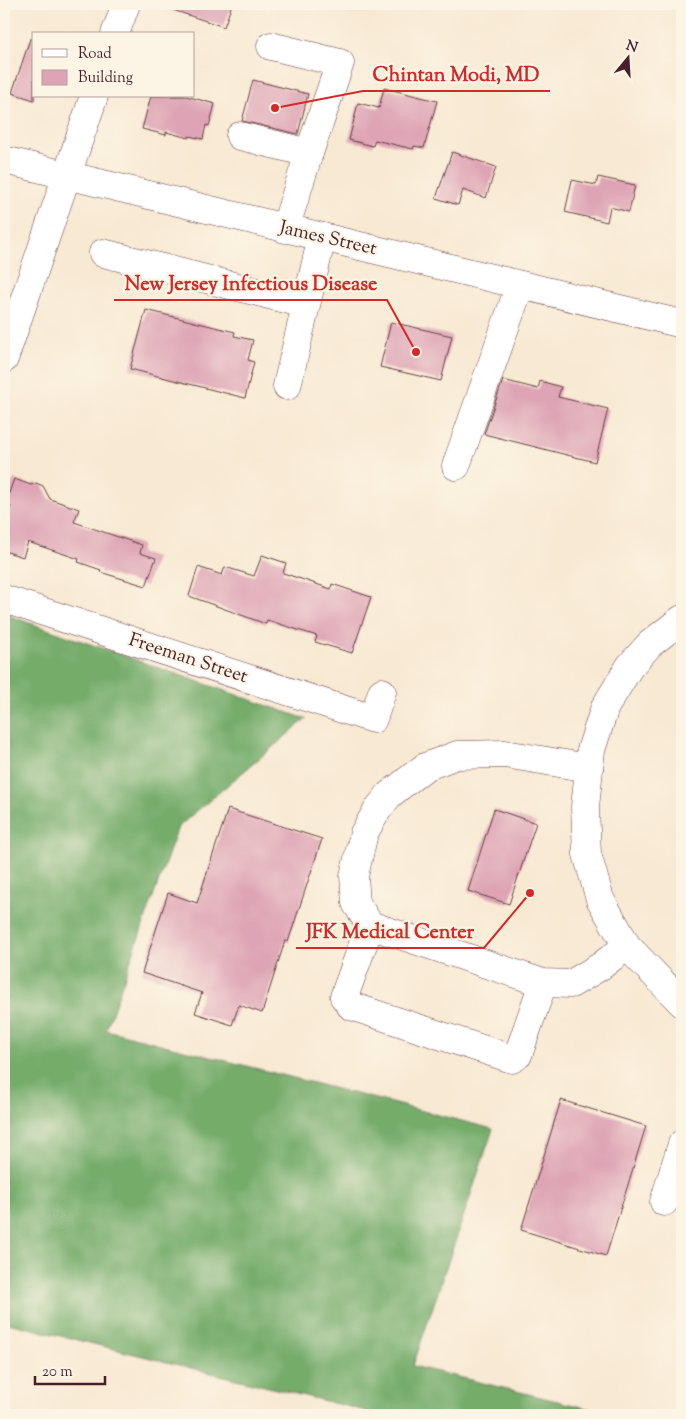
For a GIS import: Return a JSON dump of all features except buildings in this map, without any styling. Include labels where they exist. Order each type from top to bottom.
[{"type":"street","points":[[116,32],[126,4]]},
{"type":"street","points":[[271,46],[340,63],[308,153],[285,229]]},
{"type":"street","points":[[4,359],[93,98]]},
{"type":"street","points":[[240,136],[308,153]]},
{"type":"street","name":"James Street","points":[[4,160],[62,187],[322,237],[682,324]]},
{"type":"street","points":[[287,386],[322,237]]},
{"type":"street","points":[[103,254],[305,304]]},
{"type":"street","points":[[456,466],[520,285]]},
{"type":"street","name":"Freeman Street","points":[[4,599],[373,719],[382,692]]},
{"type":"street","points":[[682,619],[650,644],[630,666],[605,707],[591,750],[585,807],[587,854],[600,899],[627,946],[682,1003]]},
{"type":"street","points":[[589,768],[504,754],[457,755],[425,767],[389,795],[364,833],[354,876],[356,903],[370,925],[543,983],[571,984],[601,966],[627,946]]},
{"type":"street","points":[[370,925],[344,997],[351,1006],[512,1058],[518,1055],[543,983]]},
{"type":"street","points":[[664,1202],[682,1144]]},
{"type":"green space","points":[[4,614],[306,719],[178,827],[106,1030],[493,1129],[413,1366],[615,1415],[382,1415],[4,1322]]},
{"type":"place","name":"Chintan Modi, MD","points":[[275,108]]},
{"type":"place","name":"New Jersey Infectious Disease","points":[[416,352]]},
{"type":"place","name":"JFK Medical Center","points":[[530,893]]}]
